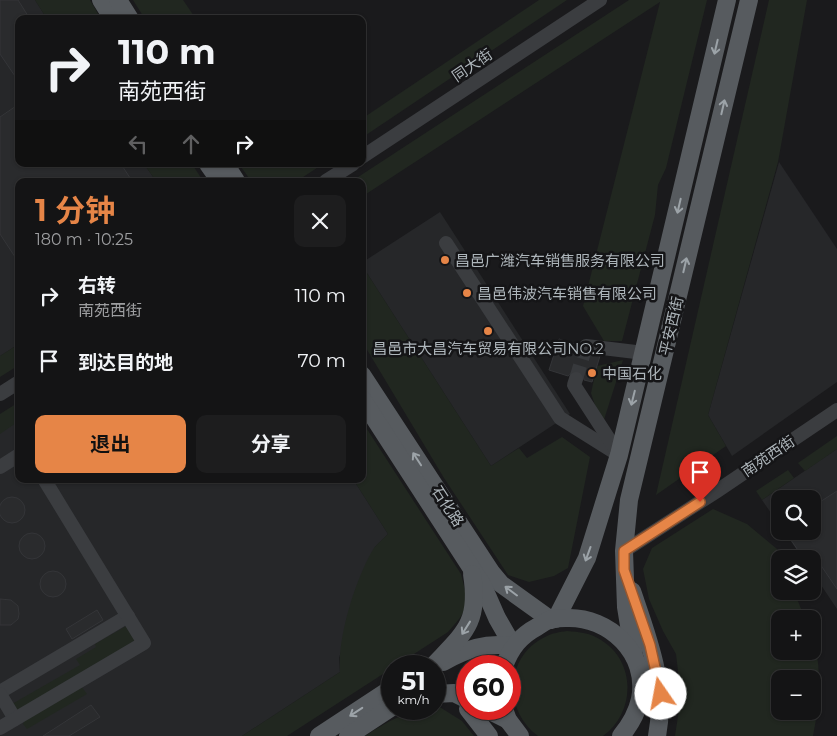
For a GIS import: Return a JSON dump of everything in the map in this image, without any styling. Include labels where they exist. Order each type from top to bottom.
[{"type":"main road","points":[[101,0],[110,15]]},
{"type":"main road","points":[[118,0],[127,15]]},
{"type":"main road","name":"平安西街","points":[[553,619],[587,558],[619,455],[727,0]]},
{"type":"main road","name":"平安西街","points":[[634,727],[640,698],[640,677],[634,656],[626,607],[624,551],[629,500],[748,0]]},
{"type":"main road","points":[[210,167],[218,178]]},
{"type":"main road","points":[[227,167],[234,178]]},
{"type":"main road","name":"石化路","points":[[366,381],[491,572],[501,584],[553,619]]},
{"type":"main road","name":"石化路","points":[[366,405],[470,564],[483,586],[497,618],[514,646]]},
{"type":"main road","points":[[444,655],[460,638],[470,623],[474,610],[474,591],[470,564]]},
{"type":"main road","points":[[624,570],[650,645],[661,694],[661,719],[657,736]]},
{"type":"main road","points":[[510,655],[514,646],[526,633],[553,619],[579,617],[601,624],[620,637],[634,656]]},
{"type":"main road","points":[[446,660],[478,646],[496,644],[514,646]]},
{"type":"main road","points":[[320,736],[381,695]]},
{"type":"main road","points":[[348,736],[381,714]]},
{"type":"main road","points":[[477,720],[489,736]]},
{"type":"main road","points":[[510,720],[520,736]]},
{"type":"main road","points":[[621,736],[634,727]]},
{"type":"street","name":"同大街","points":[[366,154],[600,0]]},
{"type":"street","points":[[331,178],[348,167]]},
{"type":"street","points":[[446,243],[560,418],[619,455]]},
{"type":"street","points":[[586,346],[644,352]]},
{"type":"street","points":[[576,378],[574,386],[619,455]]},
{"type":"street","points":[[0,394],[15,385]]},
{"type":"street","name":"南苑西街","points":[[624,551],[837,410]]},
{"type":"street","points":[[0,467],[15,458]]},
{"type":"street","points":[[0,728],[144,643],[46,483]]},
{"type":"street","points":[[15,719],[0,693],[128,616]]},
{"type":"shaded area","points":[[0,0],[35,0],[44,15],[15,15],[15,167],[146,167],[154,178],[15,178],[15,347],[0,356]]},
{"type":"shaded area","points":[[35,0],[90,0],[99,15],[44,15]]},
{"type":"shaded area","points":[[133,0],[183,0],[193,15],[142,15]]},
{"type":"shaded area","points":[[539,0],[567,0],[366,135],[366,116]]},
{"type":"shaded area","points":[[629,0],[707,0],[666,168],[658,185],[655,215],[622,341],[604,341],[583,306],[660,2],[366,194],[366,178],[357,178]]},
{"type":"shaded area","points":[[769,0],[807,0],[778,162],[708,415],[726,446],[656,495]]},
{"type":"shaded area","points":[[779,162],[837,249],[837,382],[732,456],[708,415]]},
{"type":"shaded area","points":[[146,167],[194,167],[201,178],[154,178]]},
{"type":"shaded area","points":[[241,167],[318,167],[302,178],[249,178]]},
{"type":"shaded area","points":[[440,212],[570,414],[491,466],[366,272],[366,260]]},
{"type":"shaded area","points":[[366,272],[491,466],[519,448],[527,458],[562,437],[590,457],[568,568],[554,576],[529,582],[508,575],[444,478],[366,348]]},
{"type":"shaded area","points":[[15,347],[15,368],[0,377],[0,356]]},
{"type":"shaded area","points":[[623,360],[602,426],[591,393],[597,366]]},
{"type":"shaded area","points":[[15,405],[15,424],[0,434],[0,414]]},
{"type":"shaded area","points":[[15,421],[15,483],[356,483],[388,534],[375,547],[339,658],[340,672],[242,736],[0,736],[0,431]]},
{"type":"shaded area","points":[[366,428],[461,574],[466,600],[464,611],[448,632],[412,655],[381,655],[381,675],[287,736],[242,736],[340,672],[342,642],[349,608],[367,560],[374,548],[388,534],[356,483],[366,483]]},
{"type":"shaded area","points":[[837,436],[837,449],[805,471],[798,463]]},
{"type":"shaded area","points":[[837,449],[837,609],[821,585],[821,550],[797,550],[790,540],[821,540],[821,490],[777,490]]},
{"type":"shaded area","points":[[788,470],[794,478],[777,490],[771,490],[771,494],[762,500],[756,491]]},
{"type":"shaded area","points":[[771,494],[771,513],[762,500]]},
{"type":"shaded area","points":[[713,509],[747,524],[777,549],[771,550],[771,600],[798,600],[801,610],[771,610],[771,660],[817,660],[819,670],[771,670],[771,720],[816,720],[813,736],[675,736],[681,697],[676,654],[663,631],[649,599],[643,569],[652,548]]},
{"type":"shaded area","points":[[128,625],[134,637],[134,644],[19,712],[12,704],[80,665],[76,659],[96,647],[95,644]]},
{"type":"shaded area","points":[[567,631],[589,634],[613,649],[621,661],[626,674],[628,688],[626,701],[614,726],[603,736],[538,736],[521,716],[521,659],[532,646],[553,634]]},
{"type":"shaded area","points":[[81,686],[87,694],[27,729],[23,724],[25,719]]},
{"type":"shaded area","points":[[446,711],[456,717],[456,720],[462,721],[474,736],[365,736],[392,720],[446,720]]},
{"type":"building","points":[[0,0],[18,0],[27,15],[15,15],[15,76],[0,54]]},
{"type":"building","points":[[15,107],[15,167],[123,167],[130,178],[15,178],[15,257],[0,234],[0,117]]},
{"type":"building","points":[[559,339],[577,345],[581,353],[600,356],[592,382],[584,380],[583,374],[578,371],[574,371],[568,376],[549,370]]},
{"type":"building","points":[[837,491],[837,589],[821,565],[821,550],[798,550],[791,540],[821,540],[821,501]]},
{"type":"building","points":[[12,497],[21,501],[25,510],[21,519],[12,523],[3,519],[-1,510],[3,501]]},
{"type":"building","points":[[32,533],[42,536],[45,546],[42,556],[32,559],[22,556],[19,546],[22,536]]},
{"type":"building","points":[[53,571],[63,574],[66,584],[63,594],[53,597],[43,594],[40,584],[43,574]]},
{"type":"building","points":[[0,599],[11,600],[18,606],[18,619],[11,625],[0,625]]},
{"type":"building","points":[[97,610],[103,620],[72,639],[66,629]]},
{"type":"building","points":[[91,705],[100,717],[69,736],[43,736]]},
{"type":"tunnel","points":[[576,379],[586,346]]},
{"type":"place","name":"昌邑广潍汽车销售服务有限公司","points":[[445,260]]},
{"type":"place","name":"昌邑伟波汽车销售有限公司","points":[[467,293]]},
{"type":"place","name":"昌邑市大昌汽车贸易有限公司NO.2","points":[[488,331]]},
{"type":"place","name":"中国石化","points":[[592,373]]},
{"type":"route","points":[[661,694],[650,645],[624,570],[624,551],[700,502]]}]
